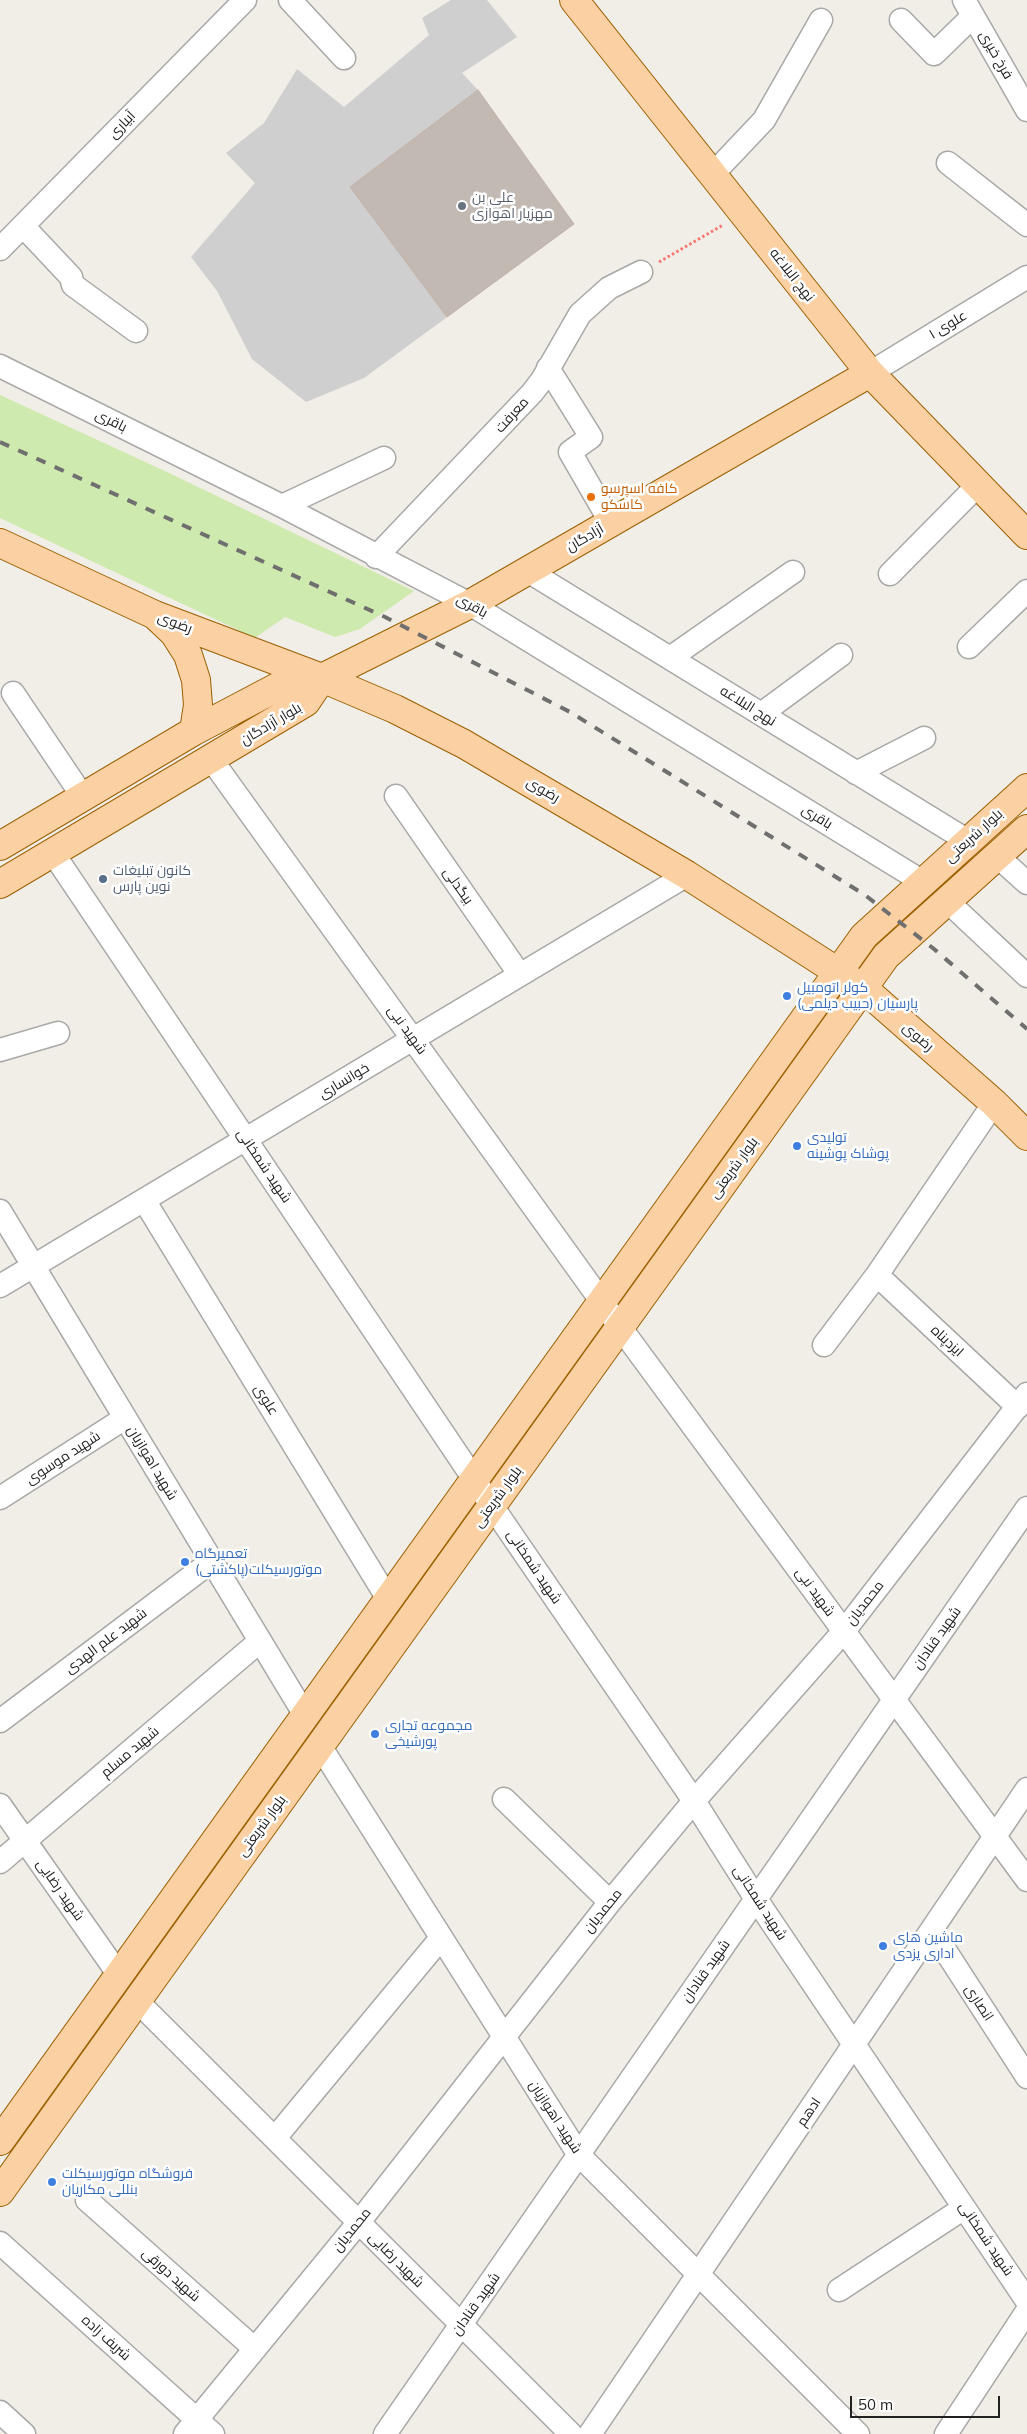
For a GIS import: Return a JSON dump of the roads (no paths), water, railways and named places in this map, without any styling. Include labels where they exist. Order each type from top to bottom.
[{"type":"main road","name":"نهج البلاغه","points":[[574,0],[870,373],[1027,535]]},
{"type":"main road","name":"آزادگان","points":[[322,678],[470,604],[870,373]]},
{"type":"main road","name":"رضوی","points":[[0,544],[156,615],[322,678],[395,709],[464,744],[687,875],[839,971],[863,988],[994,1103],[1027,1136]]},
{"type":"main road","points":[[156,615],[174,633],[188,655],[196,680],[198,706],[194,731]]},
{"type":"main road","name":"بلوار آزادگان","points":[[0,846],[194,731],[285,683],[322,678]]},
{"type":"main road","name":"بلوار آزادگان","points":[[0,884],[306,702],[322,678]]},
{"type":"main road","name":"بلوار شریعتی","points":[[0,2141],[864,936],[1027,788]]},
{"type":"main road","name":"بلوار شریعتی","points":[[0,2192],[886,956],[1027,829]]},
{"type":"street","name":"آبیاری","points":[[0,249],[245,0]]},
{"type":"street","points":[[290,0],[344,58]]},
{"type":"street","points":[[901,20],[934,54],[969,8]]},
{"type":"street","name":"فرخ خیری","points":[[969,8],[1027,110]]},
{"type":"street","points":[[712,175],[764,120],[821,20]]},
{"type":"street","points":[[948,163],[1027,225]]},
{"type":"street","points":[[23,226],[71,277],[73,285],[136,331]]},
{"type":"street","name":"معرفت","points":[[376,557],[532,393],[580,314],[609,288],[641,272]]},
{"type":"street","name":"علوی ۱","points":[[870,373],[1027,277]]},
{"type":"street","name":"باقری","points":[[0,366],[282,506],[376,557],[470,604],[923,882]]},
{"type":"street","points":[[548,368],[591,437],[570,452],[611,523]]},
{"type":"street","points":[[282,506],[384,458]]},
{"type":"street","points":[[890,574],[978,485]]},
{"type":"street","name":"نهج البلاغه","points":[[528,571],[968,842]]},
{"type":"street","points":[[670,658],[793,572]]},
{"type":"street","points":[[969,647],[1027,591]]},
{"type":"street","points":[[761,714],[841,655]]},
{"type":"street","points":[[13,693],[83,797]]},
{"type":"street","points":[[856,773],[924,738]]},
{"type":"street","name":"شهید نبی","points":[[211,759],[603,1300],[620,1327],[1027,1880]]},
{"type":"street","name":"بیگدلی","points":[[396,796],[520,975]]},
{"type":"street","name":"شهید شمخانی","points":[[53,853],[475,1478],[492,1506],[694,1801],[756,1899],[1027,2301]]},
{"type":"street","points":[[997,856],[1027,883]]},
{"type":"street","name":"خوانساری","points":[[0,1286],[687,875]]},
{"type":"street","points":[[947,901],[1027,976]]},
{"type":"street","points":[[0,1050],[58,1033]]},
{"type":"street","points":[[824,1345],[877,1274],[994,1103]]},
{"type":"street","name":"علوی","points":[[144,1200],[388,1599]]},
{"type":"street","name":"شهید اهوازیان","points":[[0,1212],[305,1715]]},
{"type":"street","name":"ایزدپناه","points":[[877,1274],[1022,1400]]},
{"type":"street","name":"محمدیان","points":[[198,2429],[255,2349],[359,2222],[502,2036],[694,1801],[844,1631],[1022,1400]]},
{"type":"street","name":"شهید موسوی","points":[[0,1498],[125,1418]]},
{"type":"street","name":"شهید قنادان","points":[[385,2434],[1027,1508]]},
{"type":"street","name":"شهید علم الهدی","points":[[0,1721],[212,1561]]},
{"type":"street","name":"شهید مسلم","points":[[0,1862],[260,1641]]},
{"type":"street","name":"شهید اهوازیان","points":[[320,1746],[579,2155],[858,2434]]},
{"type":"street","name":"ادهم","points":[[590,2434],[1027,1789]]},
{"type":"street","points":[[504,1799],[610,1902]]},
{"type":"street","name":"شهید رضایی","points":[[0,1806],[119,1975]]},
{"type":"street","name":"انصاری","points":[[932,1930],[1027,2077]]},
{"type":"street","points":[[275,2138],[442,1938]]},
{"type":"street","name":"شهید رضایی","points":[[137,2001],[571,2434]]},
{"type":"street","name":"شهید دورقی","points":[[88,2200],[255,2349]]},
{"type":"street","points":[[839,2290],[964,2208]]},
{"type":"street","name":"شریف زاده","points":[[0,2243],[198,2429]]},
{"type":"street","points":[[946,2434],[1027,2311]]},
{"type":"street","points":[[0,2412],[24,2434]]},
{"type":"railway","points":[[0,442],[385,617],[570,712],[865,895],[934,949],[1027,1029]]},
{"type":"place","name":"علی بن مهزیار اهوازی","points":[[462,206]]},
{"type":"place","name":"کافه اسپرسو کاسکو","points":[[591,497]]},
{"type":"place","name":"کانون تبلیغات نوین پارس","points":[[103,879]]},
{"type":"place","name":"کولر اتومبیل پارسیان (حبیب دیلمی)","points":[[787,996]]},
{"type":"place","name":"تولیدی پوشاک پوشینه","points":[[797,1146]]},
{"type":"place","name":"تعمیرگاه موتورسیکلت(پاکشتی)","points":[[185,1562]]},
{"type":"place","name":"مجموعه تجاری پورشیخی","points":[[375,1734]]},
{"type":"place","name":"ماشین های اداری یزدی","points":[[883,1946]]},
{"type":"place","name":"فروشگاه موتورسیکلت بنللی مکاریان","points":[[52,2182]]}]
